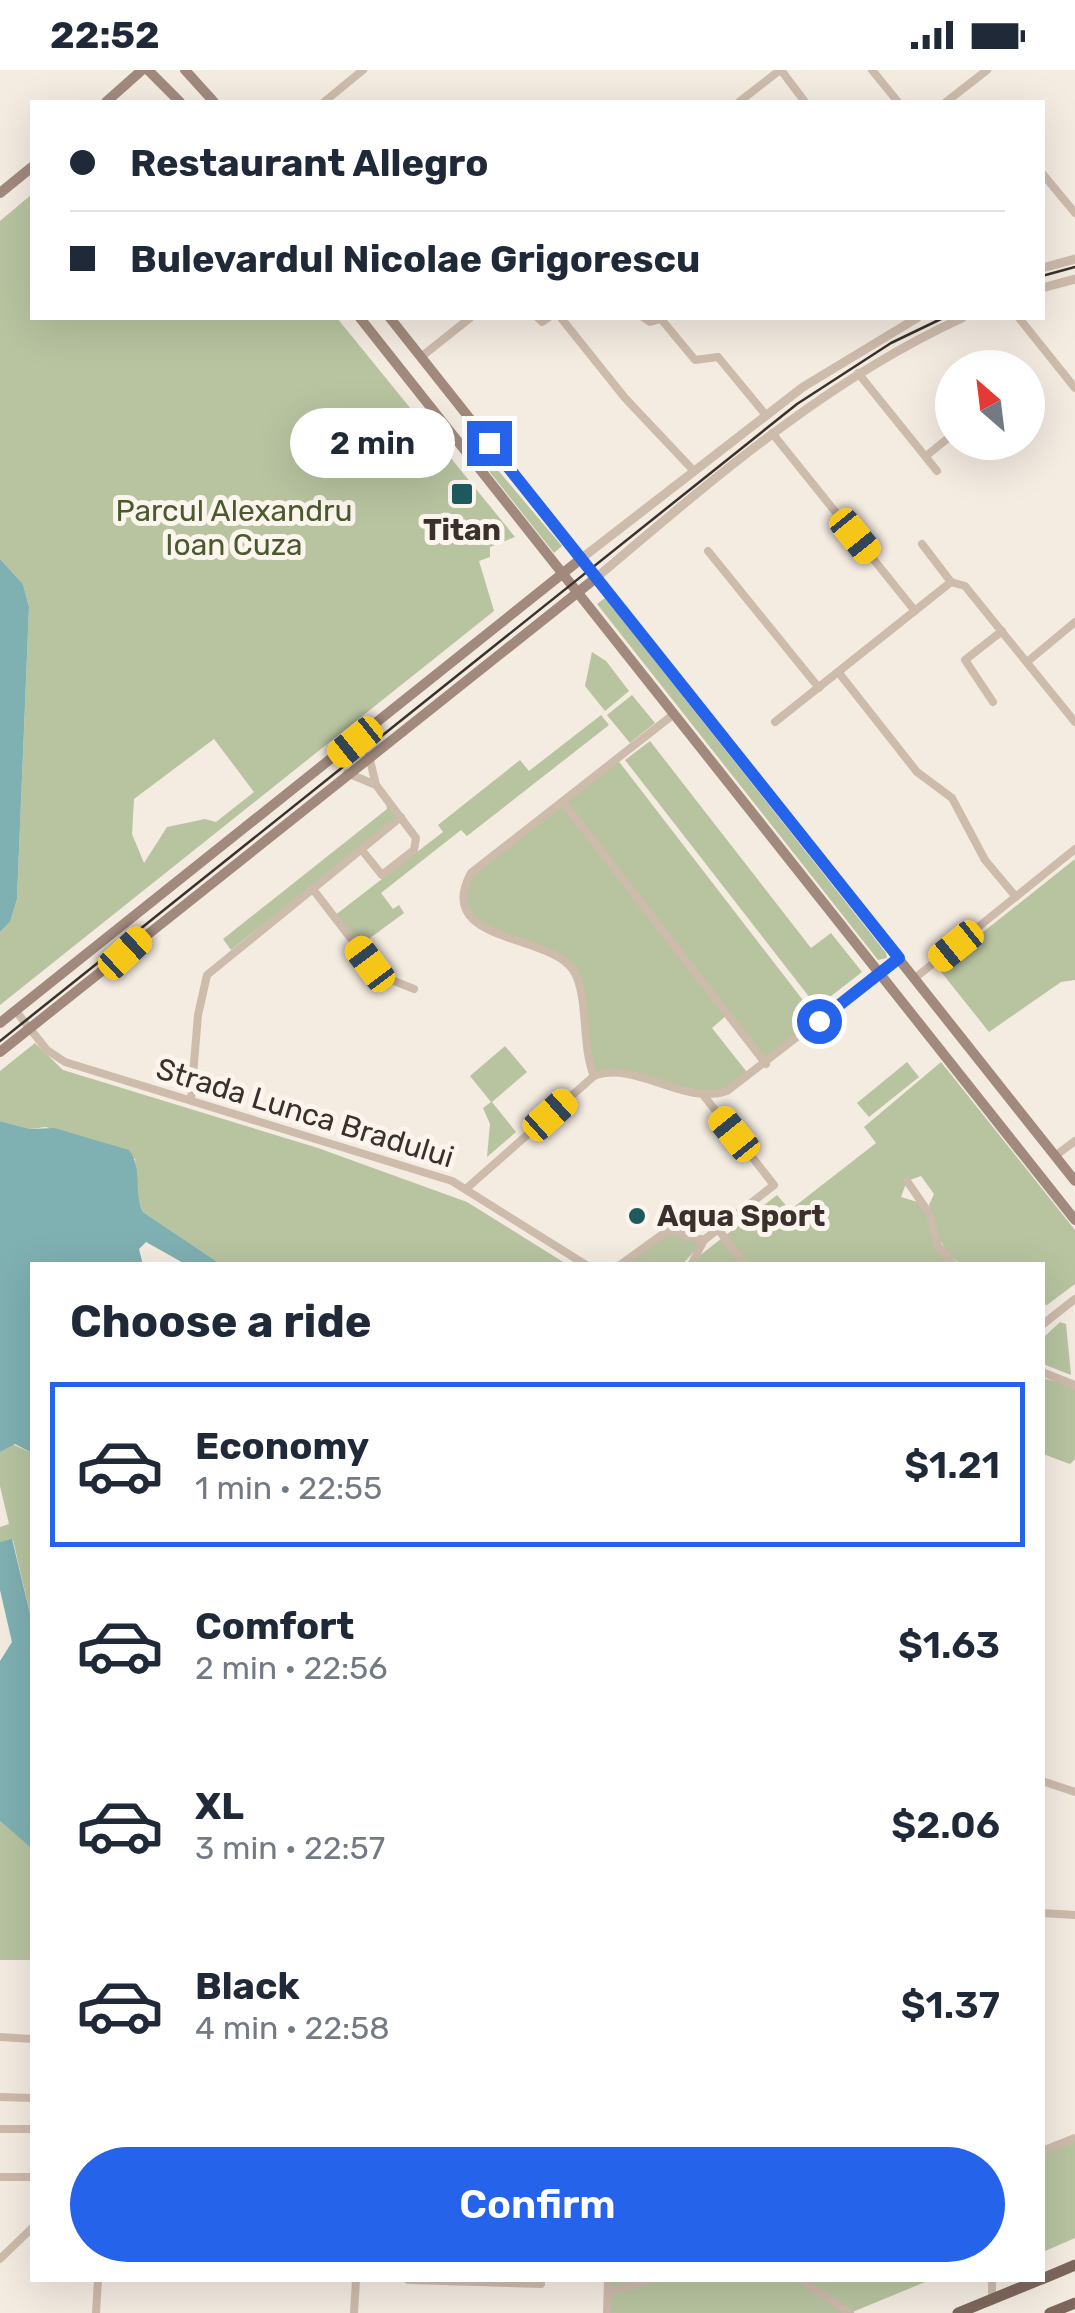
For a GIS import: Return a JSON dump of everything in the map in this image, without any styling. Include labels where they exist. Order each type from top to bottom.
[{"type":"main road","points":[[108,100],[145,70],[178,100]]},
{"type":"main road","points":[[185,70],[212,100]]},
{"type":"main road","points":[[0,194],[30,169]]},
{"type":"main road","points":[[362,320],[996,1120],[1071,1206],[1075,1220]]},
{"type":"main road","points":[[392,320],[1075,1181]]},
{"type":"main road","points":[[0,1023],[582,558]]},
{"type":"main road","points":[[0,1052],[598,577]]},
{"type":"main road","points":[[880,972],[899,958]]},
{"type":"main road","points":[[996,1120],[1015,1105]]},
{"type":"main road","points":[[1045,2277],[1075,2265]]},
{"type":"main road","points":[[958,2313],[1034,2282]]},
{"type":"main road","points":[[1050,2313],[1075,2302]]},
{"type":"street","points":[[326,100],[363,70]]},
{"type":"street","points":[[758,70],[767,80]]},
{"type":"street","points":[[742,100],[780,70],[803,100]]},
{"type":"street","points":[[872,70],[896,100]]},
{"type":"street","points":[[949,100],[987,70]]},
{"type":"street","points":[[1045,177],[1071,209]]},
{"type":"street","points":[[1045,267],[1075,259]]},
{"type":"street","points":[[1045,287],[1075,279]]},
{"type":"street","points":[[421,357],[467,320]]},
{"type":"street","points":[[563,320],[624,398],[693,470]]},
{"type":"street","points":[[661,320],[692,358],[718,357],[766,414]]},
{"type":"street","points":[[582,558],[766,414],[850,355],[912,320]]},
{"type":"street","points":[[917,320],[926,335]]},
{"type":"street","points":[[598,577],[772,433],[858,373],[958,320]]},
{"type":"street","points":[[1021,320],[1075,388]]},
{"type":"street","points":[[858,373],[937,472]]},
{"type":"street","points":[[772,433],[915,612]]},
{"type":"street","points":[[926,456],[935,449]]},
{"type":"street","points":[[922,544],[951,582],[964,586],[1075,722]]},
{"type":"street","points":[[708,551],[819,688]]},
{"type":"street","points":[[775,722],[951,582]]},
{"type":"street","points":[[1027,662],[1075,622]]},
{"type":"street","points":[[993,702],[965,660],[1002,631]]},
{"type":"street","points":[[839,673],[917,772],[943,787],[952,798],[985,860],[1016,897]]},
{"type":"street","points":[[676,713],[471,873],[465,904],[470,917],[483,927],[556,957],[574,972],[594,1076],[617,1073],[704,1096],[727,1091],[880,972]]},
{"type":"street","points":[[361,849],[382,875],[414,850],[416,838],[376,785],[369,756]]},
{"type":"street","points":[[347,774],[376,785]]},
{"type":"street","points":[[563,802],[766,1064]]},
{"type":"street","points":[[190,1099],[198,1016],[207,975],[402,817]]},
{"type":"street","points":[[915,978],[1075,849]]},
{"type":"street","points":[[312,888],[378,975],[414,990]]},
{"type":"street","name":"Strada Lunca Bradului","points":[[15,1010],[46,1050],[65,1062],[466,1188],[594,1076]]},
{"type":"street","points":[[691,1262],[704,1240],[774,1184],[704,1096]]},
{"type":"street","points":[[1055,1156],[1075,1141]]},
{"type":"street","points":[[907,1180],[928,1213],[938,1246],[951,1262]]},
{"type":"street","points":[[466,1188],[581,1262]]},
{"type":"street","points":[[718,1230],[743,1262]]},
{"type":"street","points":[[624,1262],[667,1231],[704,1240]]},
{"type":"street","points":[[1045,1322],[1075,1299]]},
{"type":"street","points":[[1045,1311],[1056,1313]]},
{"type":"street","points":[[1045,1373],[1075,1385]]},
{"type":"street","points":[[1045,1782],[1075,1792]]},
{"type":"street","points":[[1045,1913],[1075,1915]]},
{"type":"street","points":[[0,2038],[30,2039]]},
{"type":"street","points":[[0,2097],[30,2098]]},
{"type":"street","points":[[0,2129],[30,2130]]},
{"type":"street","points":[[1045,2150],[1075,2138]]},
{"type":"street","points":[[0,2178],[30,2177]]},
{"type":"street","points":[[0,2259],[30,2230]]},
{"type":"street","points":[[96,2313],[98,2282]]},
{"type":"street","points":[[354,2313],[356,2282]]},
{"type":"street","points":[[500,2282],[541,2282]]},
{"type":"street","points":[[608,2282],[608,2313]]},
{"type":"street","points":[[608,2293],[644,2282]]},
{"type":"street","points":[[804,2282],[850,2313]]},
{"type":"street","points":[[992,2282],[992,2300]]},
{"type":"green space","name":"Parcul Alexandru Ioan Cuza","points":[[30,196],[30,320],[339,320],[515,537],[490,547],[490,557],[479,561],[494,611],[0,1005],[0,932],[10,922],[17,899],[29,607],[23,584],[0,559],[0,221]],"holes":[[[214,739],[254,792],[216,822],[205,819],[167,827],[144,863],[132,834],[134,799]]]},
{"type":"green space","points":[[480,449],[562,546],[554,553],[477,456]]},
{"type":"green space","points":[[605,598],[887,958],[878,960],[597,604]]},
{"type":"green space","points":[[592,652],[606,661],[629,691],[605,711],[585,686]]},
{"type":"green space","points":[[632,695],[655,723],[630,743],[607,715]]},
{"type":"green space","points":[[601,715],[609,725],[467,836],[461,830],[381,893],[393,909],[399,905],[404,913],[358,947],[334,916],[443,832],[438,825],[520,760],[529,771]]},
{"type":"green space","points":[[650,741],[811,948],[831,933],[862,972],[817,1007],[625,760]]},
{"type":"green space","points":[[617,759],[819,1021],[766,1064],[727,1015],[712,1028],[750,1076],[717,1094],[617,1073],[594,1076],[577,983],[565,962],[483,927],[465,904],[471,873]]},
{"type":"green space","points":[[386,801],[398,817],[231,950],[223,939],[387,809]]},
{"type":"green space","points":[[1075,859],[1075,980],[1061,982],[989,1032],[938,968]]},
{"type":"green space","points":[[35,1043],[63,1070],[318,1148],[467,1202],[563,1262],[218,1262],[143,1212],[138,1199],[135,1159],[46,1127],[30,1129],[0,1121],[0,1071]]},
{"type":"green space","points":[[505,1046],[527,1072],[492,1102],[516,1132],[487,1157],[490,1124],[483,1108],[491,1102],[470,1076]]},
{"type":"green space","points":[[907,1062],[919,1077],[869,1117],[857,1103]]},
{"type":"green space","points":[[941,1062],[1075,1230],[1075,1284],[1047,1305],[1045,1262],[958,1262],[940,1238],[929,1205],[934,1194],[921,1176],[907,1181],[901,1197],[924,1204],[933,1235],[952,1262],[694,1260],[777,1195],[790,1210],[876,1143],[864,1127]]},
{"type":"green space","points":[[667,1231],[704,1240],[685,1262],[624,1262]]},
{"type":"green space","points":[[1060,1322],[1066,1324],[1071,1375],[1045,1365],[1045,1336]]},
{"type":"green space","points":[[1045,1379],[1075,1386],[1075,1459],[1070,1464],[1045,1455]]},
{"type":"green space","points":[[12,1444],[30,1452],[30,1613],[13,1540],[0,1542],[0,1527],[9,1524],[0,1486],[0,1452]]},
{"type":"green space","points":[[0,1821],[30,1847],[30,1960],[0,1960]]},
{"type":"green space","points":[[1075,2138],[1075,2238],[1045,2251],[1045,2150]]},
{"type":"green space","points":[[608,2282],[925,2282],[850,2313],[608,2313]]},
{"type":"water","points":[[0,559],[23,584],[29,607],[17,899],[10,922],[0,932]]},
{"type":"water","points":[[0,1121],[30,1129],[54,1128],[129,1150],[136,1164],[143,1212],[218,1262],[182,1262],[146,1242],[139,1249],[142,1262],[30,1262],[30,1452],[15,1444],[0,1452]]},
{"type":"water","points":[[12,1539],[30,1614],[30,1847],[0,1821],[0,1661],[12,1642],[0,1590],[0,1542]]},
{"type":"tram line","points":[[1045,275],[1075,267]]},
{"type":"tram line","points":[[0,1041],[797,404],[891,343],[939,320]]},
{"type":"place","name":"Titan","points":[[462,494]]},
{"type":"place","name":"Aqua Sport","points":[[637,1216]]},
{"type":"route","points":[[489,443],[899,958],[819,1021]]}]
